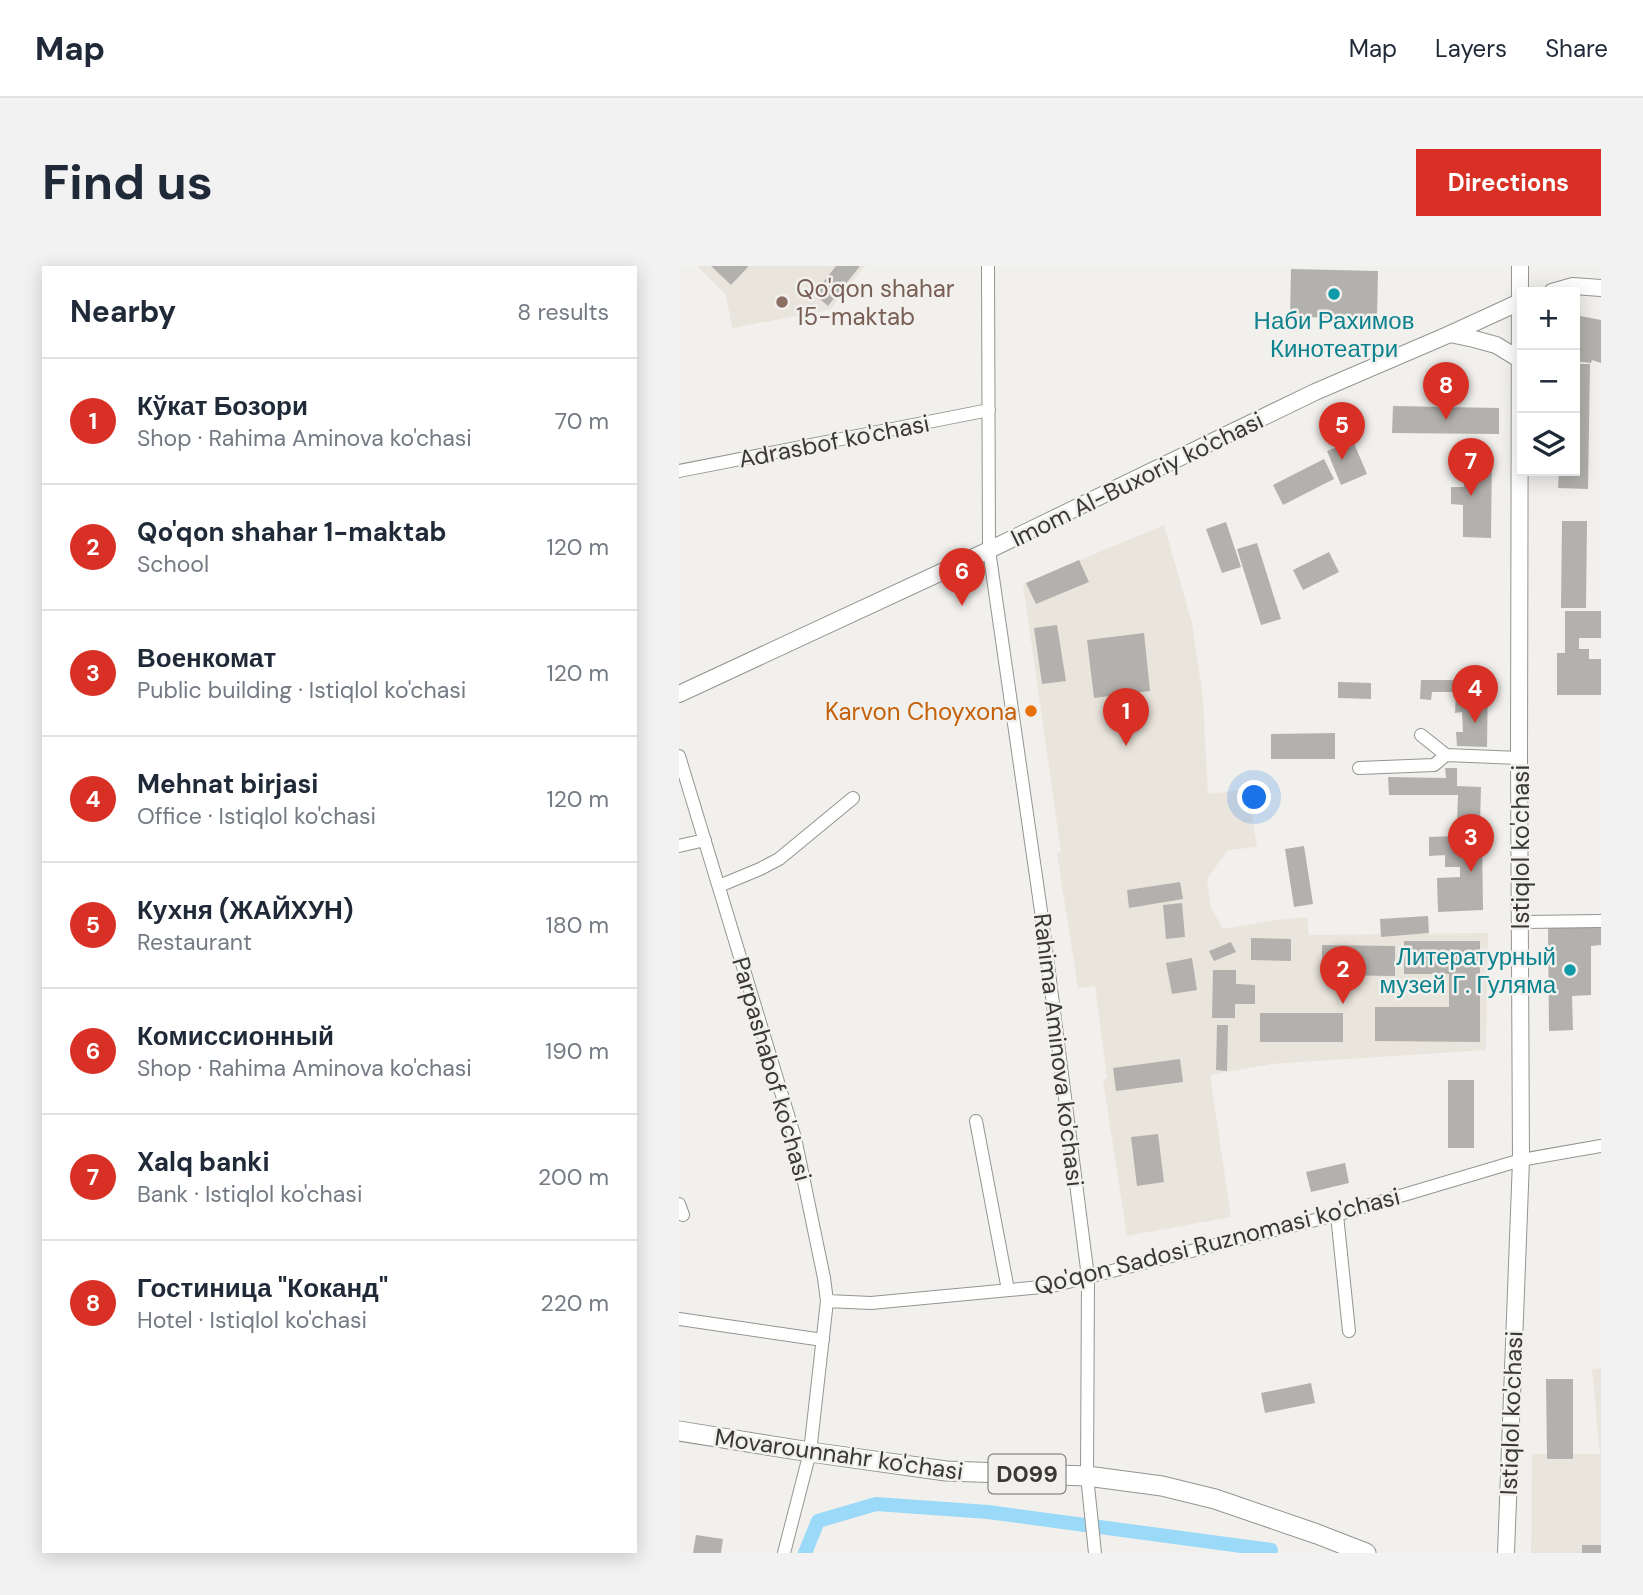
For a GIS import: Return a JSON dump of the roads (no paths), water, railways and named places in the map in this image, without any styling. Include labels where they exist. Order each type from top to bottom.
[{"type":"highway","name":"Movarounnahr ko'chasi","points":[[679,1431],[946,1471],[1087,1476],[1161,1486],[1215,1499],[1366,1553]]},
{"type":"main road","name":"Istiqlol ko'chasi","points":[[1520,266],[1521,287]]},
{"type":"main road","points":[[1570,287],[1601,288]]},
{"type":"main road","name":"Imom Al-Buxoriy ko'chasi","points":[[679,694],[989,550],[1315,392],[1517,303]]},
{"type":"main road","points":[[1450,334],[1496,345],[1517,358]]},
{"type":"main road","name":"Istiqlol ko'chasi","points":[[1506,1553],[1521,1160],[1519,413]]},
{"type":"street","name":"Rahima Aminova ko'chasi","points":[[988,266],[989,550],[1042,918],[1089,1277],[1087,1476],[1095,1553]]},
{"type":"street","name":"Adrasbof ko'chasi","points":[[679,471],[989,411]]},
{"type":"street","points":[[1420,735],[1446,755],[1519,758]]},
{"type":"street","points":[[1359,768],[1434,765],[1446,755]]},
{"type":"street","name":"Parpashabof ko'chasi","points":[[679,756],[795,1138],[824,1278],[827,1301],[810,1452],[784,1553]]},
{"type":"street","points":[[719,886],[779,859],[853,799]]},
{"type":"street","points":[[679,846],[705,840]]},
{"type":"street","points":[[1520,922],[1601,921]]},
{"type":"street","points":[[977,1121],[1008,1290]]},
{"type":"street","name":"Qo'qon Sadosi Ruznomasi ko'chasi","points":[[827,1301],[871,1303],[1052,1286],[1336,1215],[1521,1160],[1601,1146]]},
{"type":"street","points":[[1336,1215],[1349,1331]]},
{"type":"street","points":[[679,1319],[823,1340]]},
{"type":"waterway","points":[[805,1553],[818,1521],[876,1504],[988,1512],[1271,1550]]},
{"type":"place","name":"Наби Рахимов Кинотеатри","points":[[1334,294]]},
{"type":"place","name":"Qo'qon shahar 15-maktab","points":[[782,302]]},
{"type":"place","name":"Гостиница \"Коканд\"","points":[[1446,420]]},
{"type":"place","name":"Кухня (ЖАЙХУН)","points":[[1342,460]]},
{"type":"place","name":"Xalq banki","points":[[1471,496]]},
{"type":"place","name":"Комиссионный","points":[[962,606]]},
{"type":"place","name":"Karvon Choyxona","points":[[1031,711]]},
{"type":"place","name":"Mehnat birjasi","points":[[1475,723]]},
{"type":"place","name":"Кўкат Бозори","points":[[1126,746]]},
{"type":"place","name":"Военкомат","points":[[1471,872]]},
{"type":"place","name":"Литературный музей Г. Гуляма","points":[[1570,970]]},
{"type":"place","name":"Qo'qon shahar 1-maktab","points":[[1343,1004]]}]
